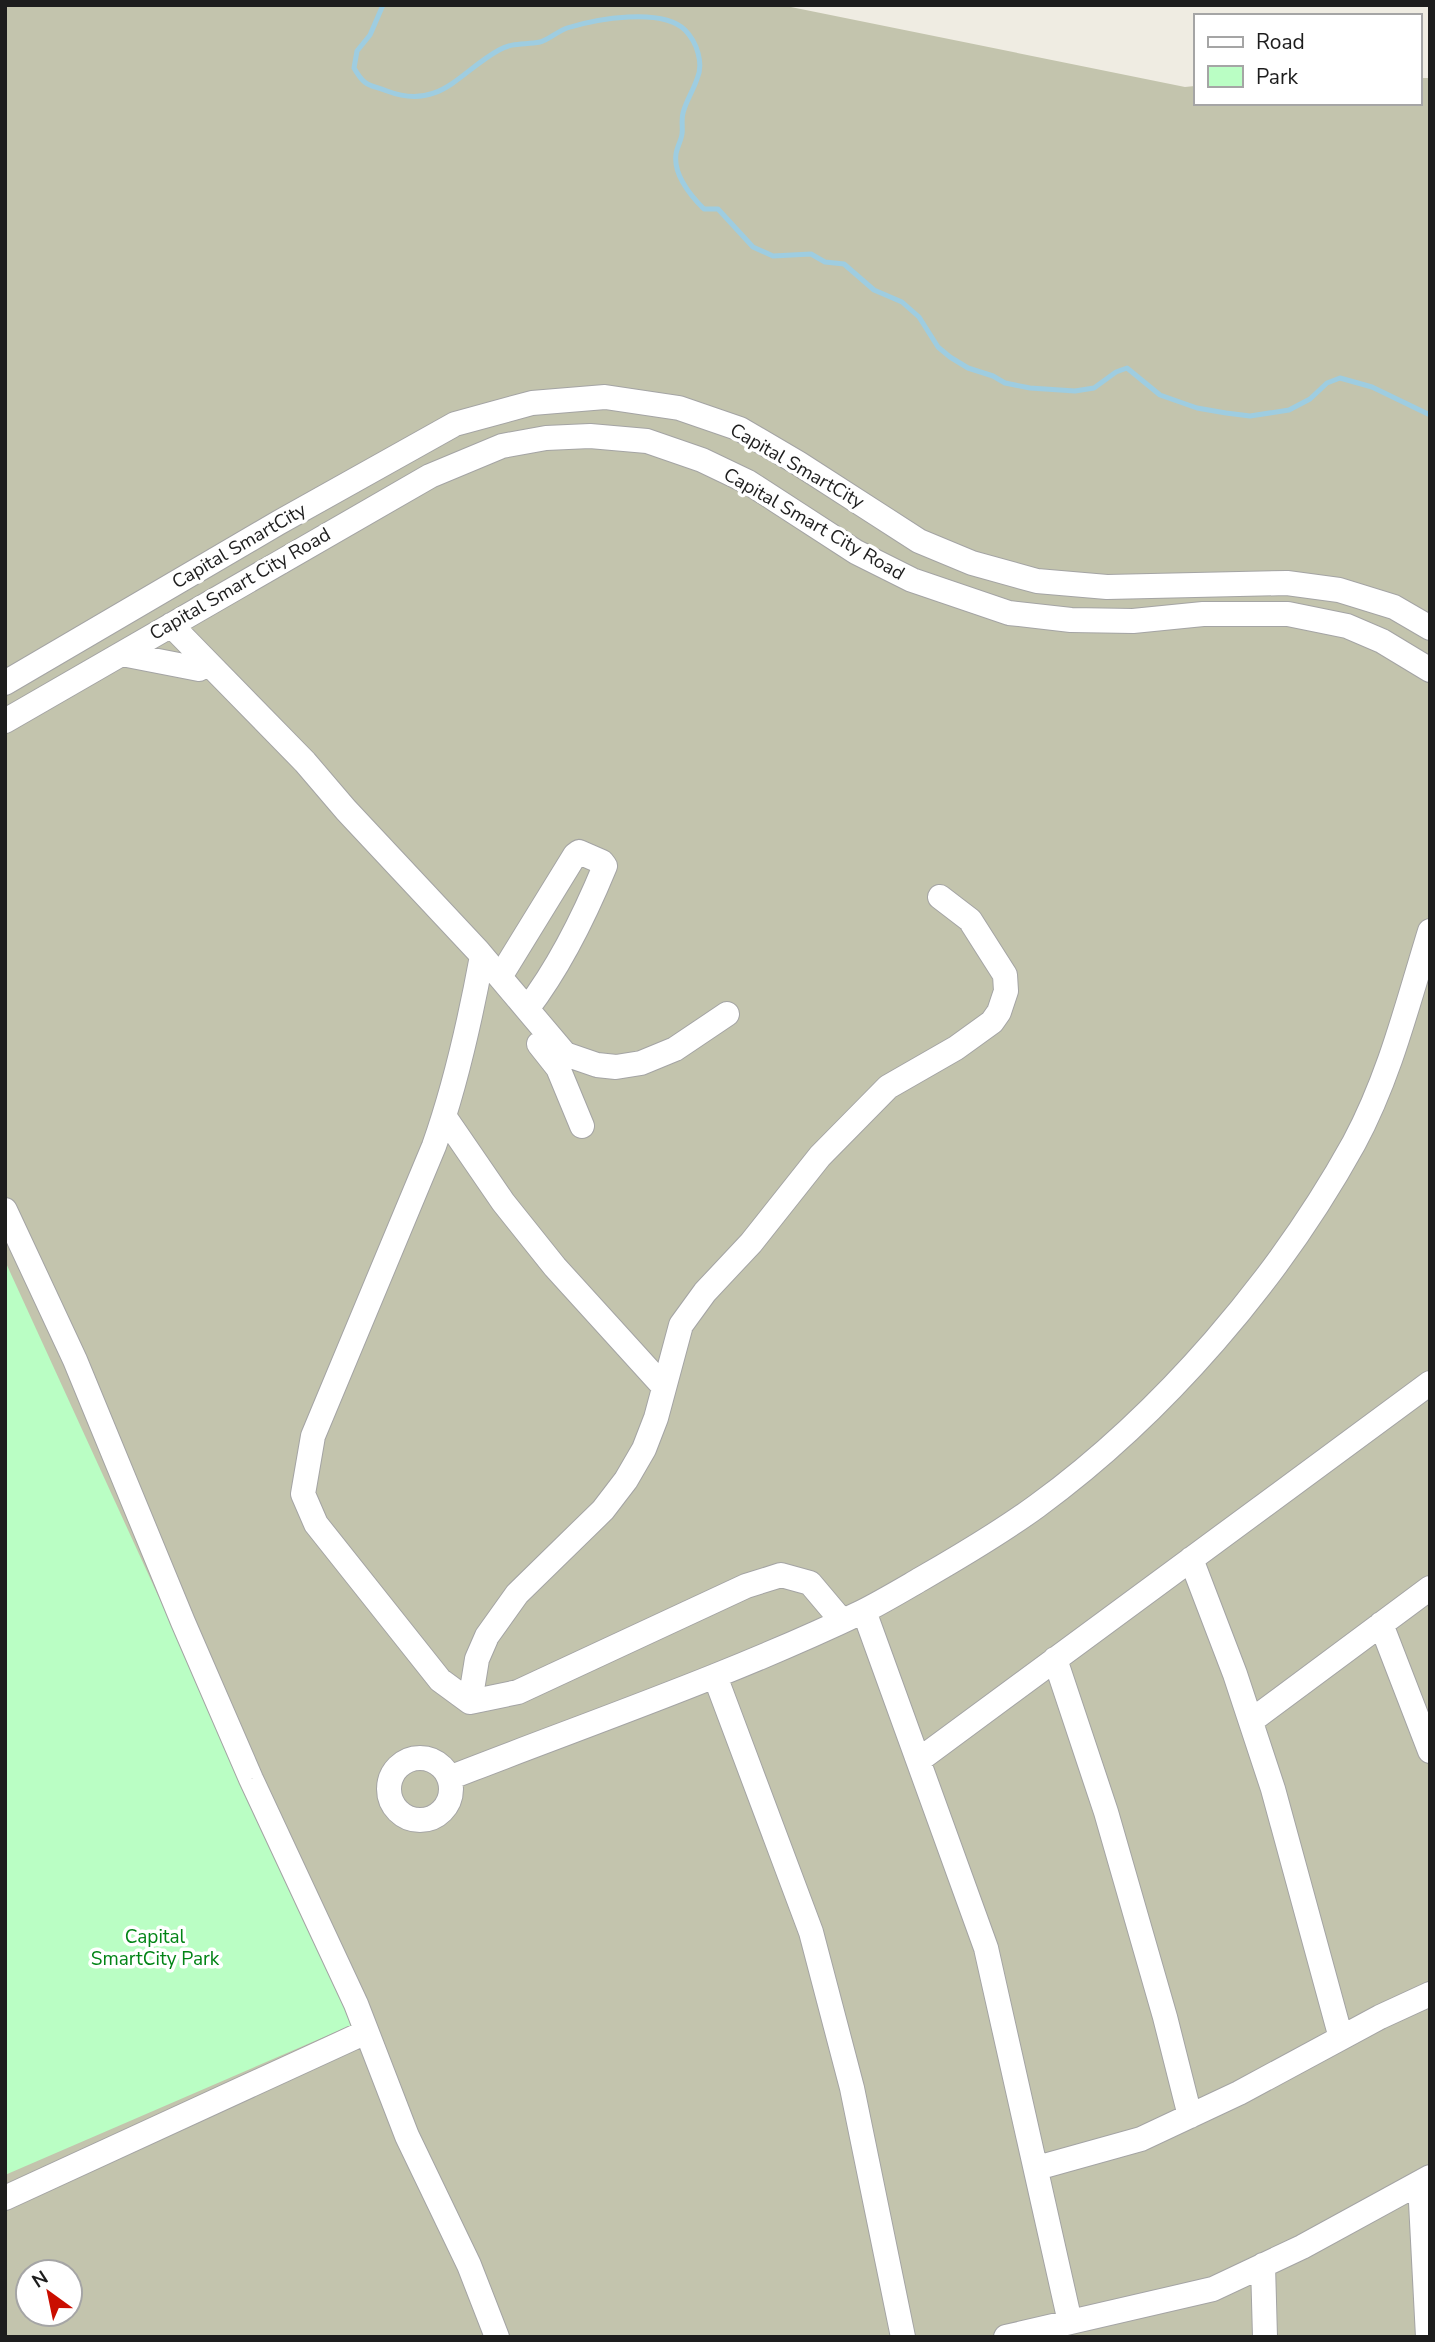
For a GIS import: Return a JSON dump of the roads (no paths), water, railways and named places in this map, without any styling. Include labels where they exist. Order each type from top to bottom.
[{"type":"street","name":"Capital SmartCity","points":[[5,683],[278,523],[455,424],[532,402],[605,397],[679,408],[740,429],[919,541],[972,562],[1037,581],[1107,587],[1287,583],[1339,590],[1394,607],[1430,628]]},
{"type":"street","name":"Capital Smart City Road","points":[[5,721],[430,476],[502,446],[546,438],[590,436],[647,441],[702,460],[748,482],[867,558],[912,580],[1009,613],[1070,620],[1121,621],[1203,614],[1288,614],[1346,626],[1382,641],[1430,670]]},
{"type":"street","points":[[200,608],[202,665]]},
{"type":"street","points":[[165,628],[527,1009],[560,1058],[582,1126]]},
{"type":"street","points":[[122,654],[202,665]]},
{"type":"street","points":[[527,1009],[557,967],[605,866],[579,852],[487,969],[434,1146],[313,1436],[303,1494],[316,1524],[440,1679],[470,1702],[518,1692],[746,1586],[781,1575],[810,1583],[853,1616],[919,1760],[986,1948],[1070,2322]]},
{"type":"street","points":[[470,1702],[477,1659],[487,1636],[517,1594],[603,1510],[645,1449],[681,1325],[705,1292],[751,1243],[820,1156],[888,1087],[956,1048],[992,1022],[999,1012],[1006,990],[1005,975],[971,920],[940,897]]},
{"type":"street","points":[[449,1778],[715,1676],[853,1616],[972,1550],[1038,1505],[1120,1438],[1208,1348],[1286,1253],[1355,1141],[1390,1065],[1430,930]]},
{"type":"street","points":[[487,969],[560,1058],[597,1065],[617,1067],[641,1063],[674,1049],[727,1014]]},
{"type":"street","points":[[444,1116],[503,1202],[555,1267],[664,1387]]},
{"type":"street","points":[[5,1210],[75,1360],[251,1779],[356,2004],[407,2136],[469,2265],[497,2337]]},
{"type":"street","points":[[919,1760],[1430,1383]]},
{"type":"street","points":[[1191,1559],[1251,1721],[1273,1789],[1342,2038]]},
{"type":"street","points":[[1251,1721],[1430,1588]]},
{"type":"street","points":[[1381,1625],[1429,1746]]},
{"type":"street","points":[[1055,1659],[1106,1812],[1165,2017],[1190,2116]]},
{"type":"street","points":[[715,1676],[811,1932],[852,2088],[903,2337]]},
{"type":"street","points":[[1037,2168],[1141,2139],[1430,1994]]},
{"type":"street","points":[[5,2198],[366,2032]]},
{"type":"street","points":[[1006,2337],[1213,2289],[1301,2247],[1425,2180],[1428,2337]]},
{"type":"street","points":[[1263,2265],[1265,2337]]},
{"type":"waterway","points":[[383,5],[370,35],[357,51],[354,68],[368,84],[405,96],[435,93],[504,47],[543,41],[564,29],[628,17],[661,19],[675,23],[685,30],[696,47],[700,67],[683,113],[676,162],[680,177],[699,204],[704,209],[718,209],[753,247],[773,256],[811,254],[825,262],[844,264],[874,290],[902,302],[919,317],[938,347],[950,357],[968,368],[1005,383],[1030,388],[1075,391],[1094,388],[1116,372],[1127,368],[1160,395],[1197,408],[1250,416],[1289,410],[1310,399],[1327,383],[1340,378],[1372,387],[1430,415]]},
{"type":"park label","name":"Capital SmartCity Park","points":[[155,1948]]}]
